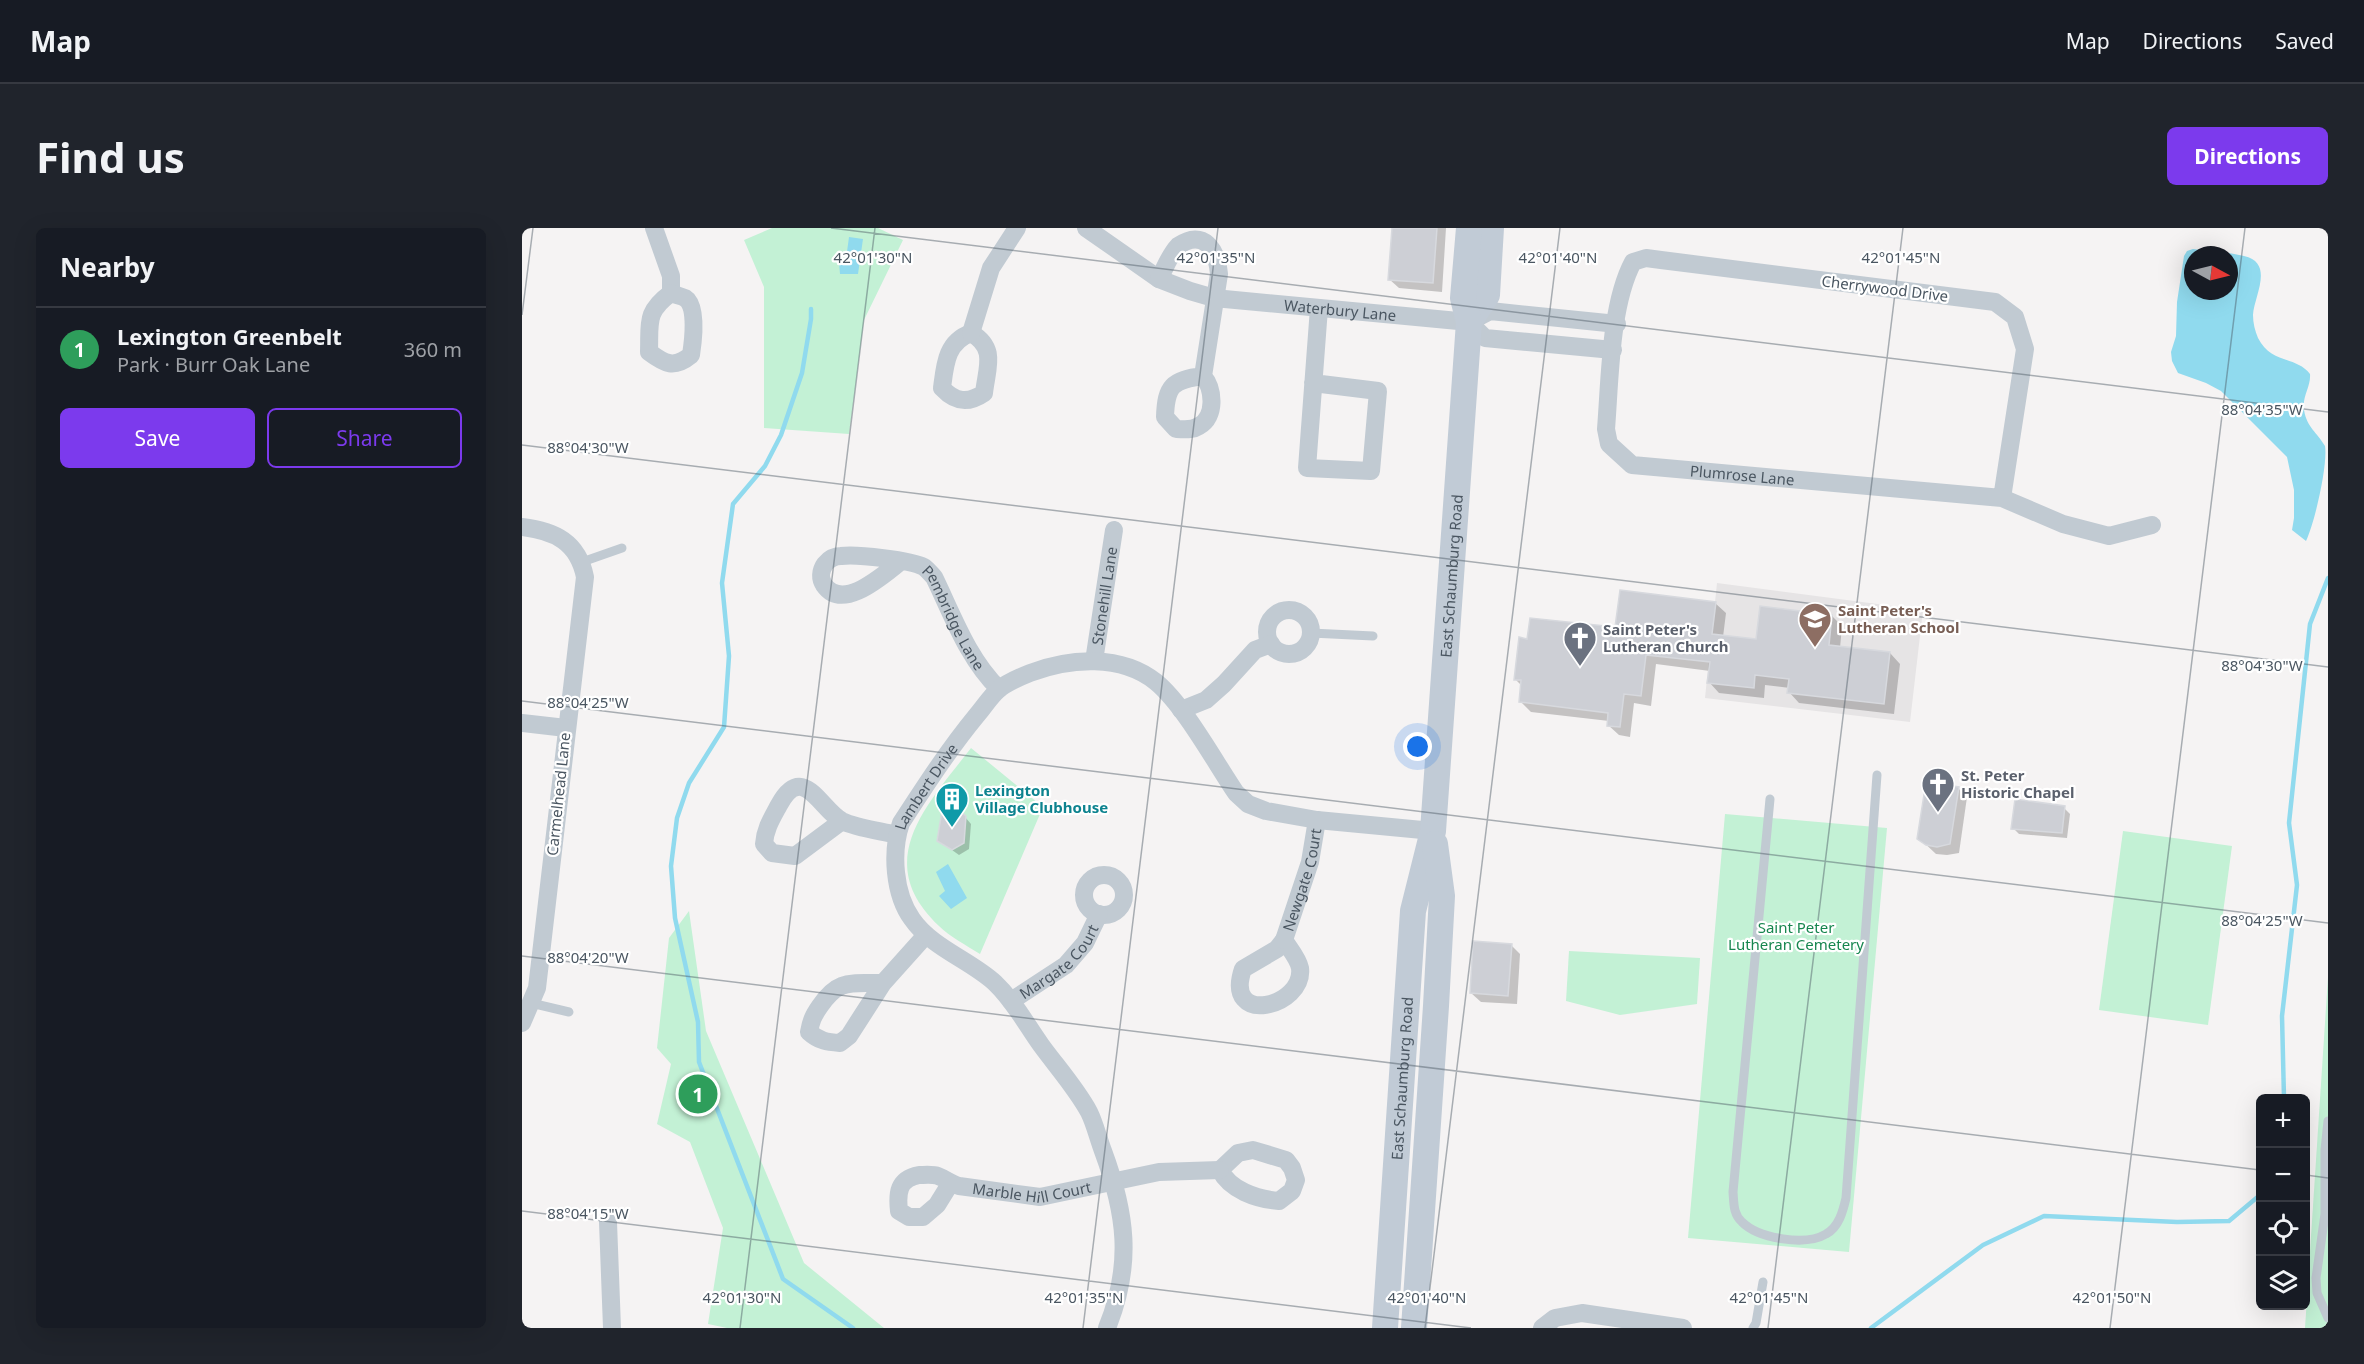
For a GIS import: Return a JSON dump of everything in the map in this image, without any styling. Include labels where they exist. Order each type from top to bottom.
[{"type":"main road","name":"East Schaumburg Road","points":[[1385,1328],[1413,911],[1433,831],[1469,322],[1463,298],[1469,228]]},
{"type":"main road","name":"East Schaumburg Road","points":[[1469,322],[1487,295],[1491,228]]},
{"type":"main road","name":"East Schaumburg Road","points":[[1414,1328],[1442,896],[1433,831]]},
{"type":"street","points":[[654,228],[671,276],[671,293]]},
{"type":"street","points":[[971,333],[991,268],[1017,228]]},
{"type":"street","name":"Waterbury Lane","points":[[1086,228],[1160,279],[1214,298],[1469,322],[1490,311],[1617,324]]},
{"type":"street","points":[[1160,279],[1176,248],[1186,238],[1196,236],[1206,238],[1213,246],[1219,274],[1203,376]]},
{"type":"street","name":"Cherrywood Drive","points":[[1617,324],[1624,279],[1633,262],[1646,258],[1995,302],[2015,317],[2025,349],[2002,498]]},
{"type":"street","points":[[1313,383],[1378,391],[1371,471],[1306,468],[1319,308]]},
{"type":"street","points":[[1469,322],[1485,338],[1613,350]]},
{"type":"street","name":"Plumrose Lane","points":[[1617,324],[1606,429],[1610,444],[1632,465],[2002,498],[2063,524],[2109,536],[2152,525]]},
{"type":"street","points":[[522,527],[554,534],[571,546],[582,562]]},
{"type":"street","name":"Stonehill Lane","points":[[1094,661],[1114,530]]},
{"type":"street","name":"Carmelhead Lane","points":[[522,1023],[537,988],[585,577],[582,562]]},
{"type":"street","name":"Pembridge Lane","points":[[900,562],[924,568],[934,577],[974,659],[983,674],[999,689]]},
{"type":"street","points":[[1294,611],[1306,619],[1311,633],[1306,645],[1295,653],[1281,652],[1271,644],[1267,629],[1274,616],[1280,612],[1294,611]]},
{"type":"street","points":[[1181,710],[1206,700],[1255,650],[1271,644]]},
{"type":"street","name":"Lambert Drive","points":[[1108,1327],[1125,1258],[1124,1232],[1114,1182],[1089,1113],[1011,1001],[994,982],[926,935],[912,919],[899,892],[896,861],[897,835],[901,823],[964,731],[999,689],[1046,667],[1094,661],[1139,671],[1157,683],[1181,710],[1236,793],[1248,804],[1266,811],[1317,820],[1433,831]]},
{"type":"street","points":[[522,723],[566,728]]},
{"type":"street","name":"Newgate Court","points":[[1284,940],[1310,862],[1317,820]]},
{"type":"street","points":[[842,821],[897,835]]},
{"type":"street","name":"Margate Court","points":[[1011,1001],[1065,965],[1085,943],[1099,914]]},
{"type":"street","points":[[883,983],[926,935]]},
{"type":"street","name":"Marble Hill Court","points":[[950,1184],[1040,1197],[1159,1173],[1220,1170]]},
{"type":"street","points":[[608,1222],[612,1328]]},
{"type":"street","points":[[1542,1328],[1555,1318],[1582,1313],[1683,1328]]},
{"type":"lane","points":[[582,562],[622,548]]},
{"type":"lane","points":[[1311,633],[1373,636]]},
{"type":"lane","points":[[1770,799],[1733,1192],[1734,1210],[1741,1221],[1750,1228],[1767,1235],[1801,1240],[1827,1233],[1836,1225],[1843,1212],[1846,1198],[1877,775]]},
{"type":"lane","points":[[531,1003],[569,1012]]},
{"type":"lane","points":[[2328,1121],[2325,1150],[2326,1204],[2316,1278],[2317,1293],[2328,1318]]},
{"type":"lane","points":[[1753,1328],[1756,1323],[1763,1282]]},
{"type":"shaded area","name":"Saint Peter's Lutheran School","points":[[1717,583],[1923,610],[1910,722],[1705,698]]},
{"type":"green space","points":[[772,228],[878,228],[903,240],[864,320],[849,434],[764,428],[764,287],[744,240]]},
{"type":"green space","points":[[971,748],[1043,807],[980,954],[943,930],[919,902],[909,879],[907,856],[913,834],[924,812]]},
{"type":"green space","name":"Saint Peter Lutheran Cemetery","points":[[1725,814],[1887,828],[1849,1252],[1688,1238]]},
{"type":"green space","points":[[2123,831],[2232,846],[2208,1025],[2099,1010]]},
{"type":"green space","points":[[689,911],[706,1031],[804,1263],[884,1328],[727,1328],[708,1324],[723,1228],[690,1142],[657,1124],[671,1064],[657,1048],[669,938]]},
{"type":"green space","points":[[1569,951],[1700,958],[1697,1004],[1620,1015],[1566,1001]]},
{"type":"green space","points":[[2328,977],[2328,1328],[2305,1328],[2306,1310],[2310,1310],[2310,1252]]},
{"type":"water","points":[[849,237],[863,239],[858,274],[840,274],[839,262],[846,259]]},
{"type":"water","points":[[2238,255],[2253,260],[2259,266],[2261,273],[2253,315],[2258,338],[2270,352],[2298,364],[2310,374],[2304,400],[2305,416],[2325,446],[2325,466],[2320,493],[2306,541],[2292,530],[2294,490],[2287,457],[2221,391],[2178,373],[2172,361],[2171,352],[2176,336],[2177,302],[2184,256],[2184,300],[2238,300]]},
{"type":"water","points":[[948,864],[967,898],[951,909],[939,896],[945,891],[936,872]]},
{"type":"building","points":[[1392,228],[1437,228],[1433,283],[1388,280]]},
{"type":"building","points":[[1620,590],[1716,602],[1712,634],[1756,639],[1760,606],[1832,615],[1829,645],[1890,652],[1884,704],[1787,693],[1789,679],[1755,675],[1754,688],[1707,683],[1710,662],[1646,655],[1641,696],[1624,694],[1620,727],[1607,726],[1608,713],[1519,702],[1521,680],[1514,680],[1519,637],[1527,639],[1530,618],[1615,627]]},
{"type":"building","name":"St. Peter Historic Chapel","points":[[1926,782],[1959,787],[1950,844],[1937,847],[1926,845],[1917,839]]},
{"type":"building","points":[[2015,799],[2065,806],[2062,833],[2011,829]]},
{"type":"building","name":"Lexington Village Clubhouse","points":[[956,808],[966,816],[964,843],[952,850],[937,841],[942,811]]},
{"type":"building","points":[[1473,941],[1512,944],[1508,996],[1470,993]]},
{"type":"waterway","points":[[811,309],[802,373],[781,435],[765,466],[733,504],[722,583],[729,656],[724,727],[689,783],[677,818],[671,866],[675,918],[698,1022],[699,1062],[783,1279],[853,1328]]},
{"type":"waterway","points":[[2284,1094],[2282,1016],[2297,885],[2289,823],[2310,624],[2328,578]]},
{"type":"waterway","points":[[1871,1328],[1983,1245],[2044,1216],[2177,1222],[2229,1221],[2256,1198]]},
{"type":"place","name":"Saint Peter's Lutheran School","points":[[1815,648]]},
{"type":"place","name":"Saint Peter's Lutheran Church","points":[[1580,667]]},
{"type":"place","name":"St. Peter Historic Chapel","points":[[1938,813]]},
{"type":"place","name":"Lexington Village Clubhouse","points":[[952,828]]},
{"type":"place","name":"Lexington Greenbelt","points":[[698,1094]]}]
